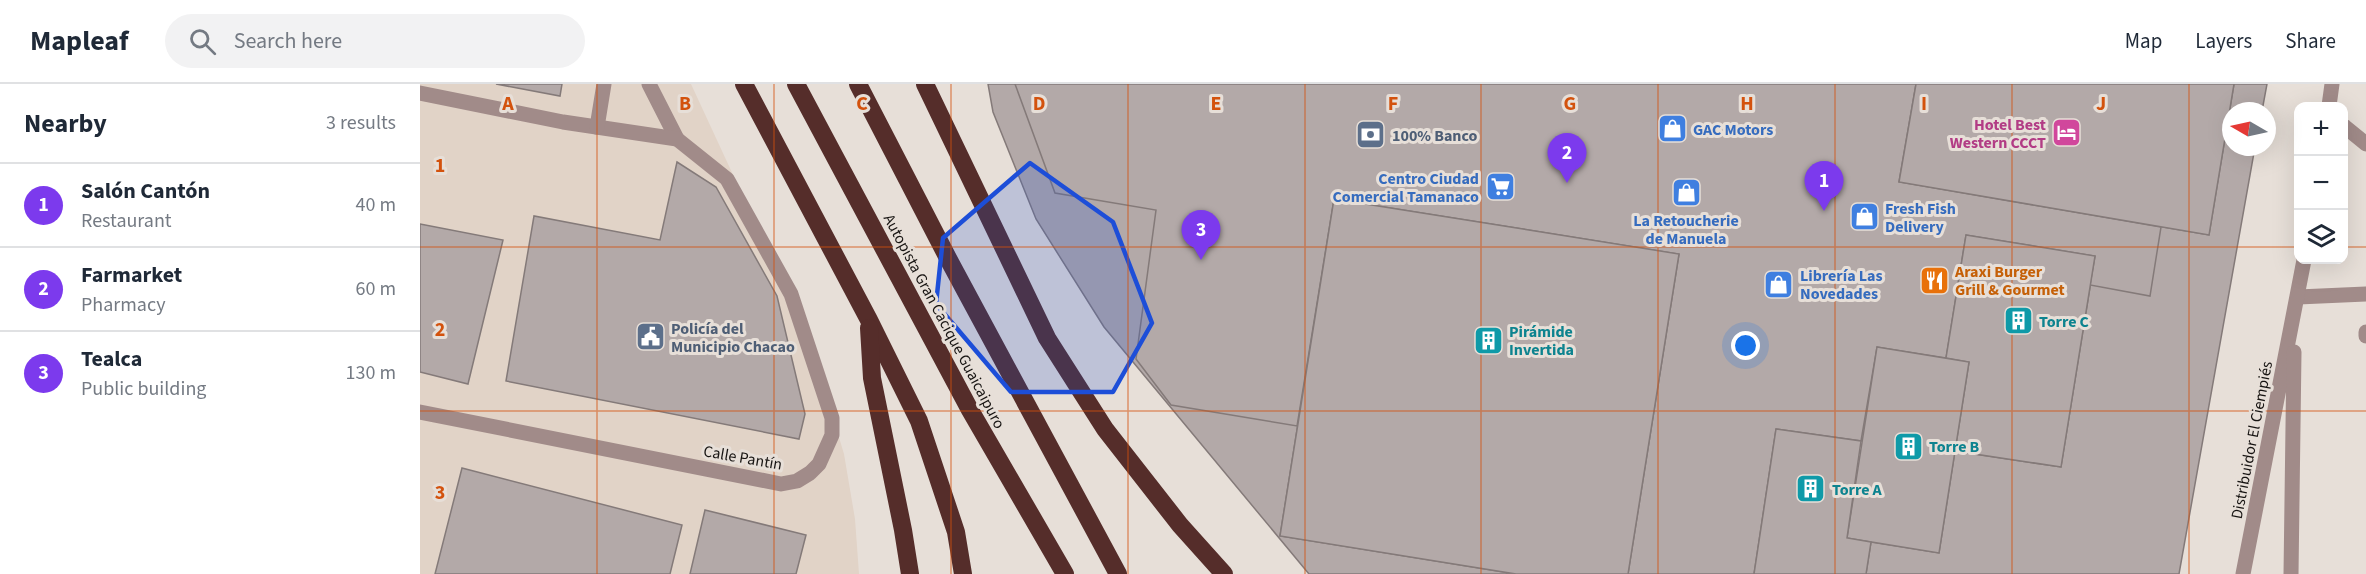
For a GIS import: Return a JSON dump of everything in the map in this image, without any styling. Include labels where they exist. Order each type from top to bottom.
[{"type":"highway","points":[[744,84],[869,320],[919,421],[956,532],[963,574]]},
{"type":"highway","name":"Autopista Gran Cacique Guaicaipuro","points":[[796,84],[970,410],[1065,574]]},
{"type":"highway","name":"Autopista Gran Cacique Guaicaipuro","points":[[858,84],[962,285],[1118,574]]},
{"type":"highway","points":[[925,84],[1047,338],[1105,429],[1180,525],[1224,574]]},
{"type":"highway","points":[[869,320],[872,378],[910,574]]},
{"type":"street","points":[[597,127],[604,84]]},
{"type":"street","points":[[649,84],[677,139]]},
{"type":"street","points":[[2330,102],[2332,84]]},
{"type":"street","points":[[420,93],[597,127],[677,139]]},
{"type":"street","points":[[2348,130],[2366,144]]},
{"type":"street","name":"Calle Pantín","points":[[420,412],[781,484],[810,474],[819,464],[832,435],[832,418],[791,294],[727,179],[677,139]]},
{"type":"street","points":[[2291,574],[2295,313],[2303,264]]},
{"type":"street","points":[[2298,297],[2366,294]]},
{"type":"street","name":"Distribuidor El Ciempiés","points":[[2243,574],[2295,313]]},
{"type":"highlighted area","points":[[1030,163],[1113,222],[1152,323],[1113,392],[1011,392],[936,304],[943,238]]},
{"type":"shaded area","points":[[420,84],[691,84],[785,287],[819,371],[844,454],[855,519],[859,574],[420,574]]},
{"type":"building","points":[[496,84],[562,84],[560,96]]},
{"type":"building","points":[[988,84],[1916,84],[1899,182],[2209,235],[2222,156],[2253,156],[2179,574],[1866,574],[1871,542],[1939,553],[1955,451],[2061,467],[2095,256],[1966,235],[1946,358],[1877,347],[1861,441],[1776,429],[1754,574],[1628,574],[1679,254],[1334,199],[1280,536],[1516,574],[1309,574],[1104,327],[1036,219],[993,112]]},
{"type":"building","points":[[1015,84],[1916,84],[1899,182],[2161,227],[2150,296],[2090,285],[2095,256],[1966,235],[1946,358],[1877,347],[1861,441],[1776,429],[1754,574],[1628,574],[1679,254],[1334,199],[1297,426],[1171,405],[1136,359],[1156,210],[1055,193]]},
{"type":"building","name":"Hotel Best Western CCCT","points":[[1916,84],[2234,84],[2231,102],[2222,102],[2222,156],[2209,235],[1899,182]]},
{"type":"building","points":[[2234,84],[2267,84],[2264,102],[2231,102]]},
{"type":"building","name":"Policía del Municipio Chacao","points":[[677,162],[716,187],[777,296],[805,414],[799,439],[506,381],[534,216],[660,240]]},
{"type":"building","name":"Pirámide Invertida","points":[[1334,199],[1679,254],[1628,574],[1516,574],[1280,536]]},
{"type":"building","points":[[420,224],[503,240],[468,384],[420,372]]},
{"type":"building","name":"Torre C","points":[[1966,235],[2095,256],[2061,467],[1955,451],[1969,362],[1946,358]]},
{"type":"building","name":"Torre B","points":[[1877,347],[1969,362],[1939,553],[1847,538]]},
{"type":"building","name":"Torre A","points":[[1776,429],[1861,441],[1847,538],[1871,542],[1866,574],[1754,574]]},
{"type":"building","points":[[462,468],[682,525],[670,574],[435,574]]},
{"type":"building","points":[[705,510],[806,535],[796,574],[690,574]]},
{"type":"place","name":"GAC Motors","points":[[1672,129]]},
{"type":"place","name":"Hotel Best Western CCCT","points":[[2067,133]]},
{"type":"place","name":"100% Banco","points":[[1371,135]]},
{"type":"place","name":"Farmarket","points":[[1567,183]]},
{"type":"place","name":"Centro Ciudad Comercial Tamanaco","points":[[1500,187]]},
{"type":"place","name":"La Retoucherie de Manuela","points":[[1686,192]]},
{"type":"place","name":"Salón Cantón","points":[[1824,211]]},
{"type":"place","name":"Fresh Fish Delivery","points":[[1864,217]]},
{"type":"place","name":"Tealca","points":[[1201,260]]},
{"type":"place","name":"Araxi Burger Grill & Gourmet","points":[[1934,280]]},
{"type":"place","name":"Librería Las Novedades","points":[[1779,284]]},
{"type":"place","name":"Torre C","points":[[2018,321]]},
{"type":"place","name":"Policía del Municipio Chacao","points":[[650,337]]},
{"type":"place","name":"Pirámide Invertida","points":[[1488,340]]},
{"type":"place","name":"Torre B","points":[[1908,446]]},
{"type":"place","name":"Torre A","points":[[1811,489]]}]
